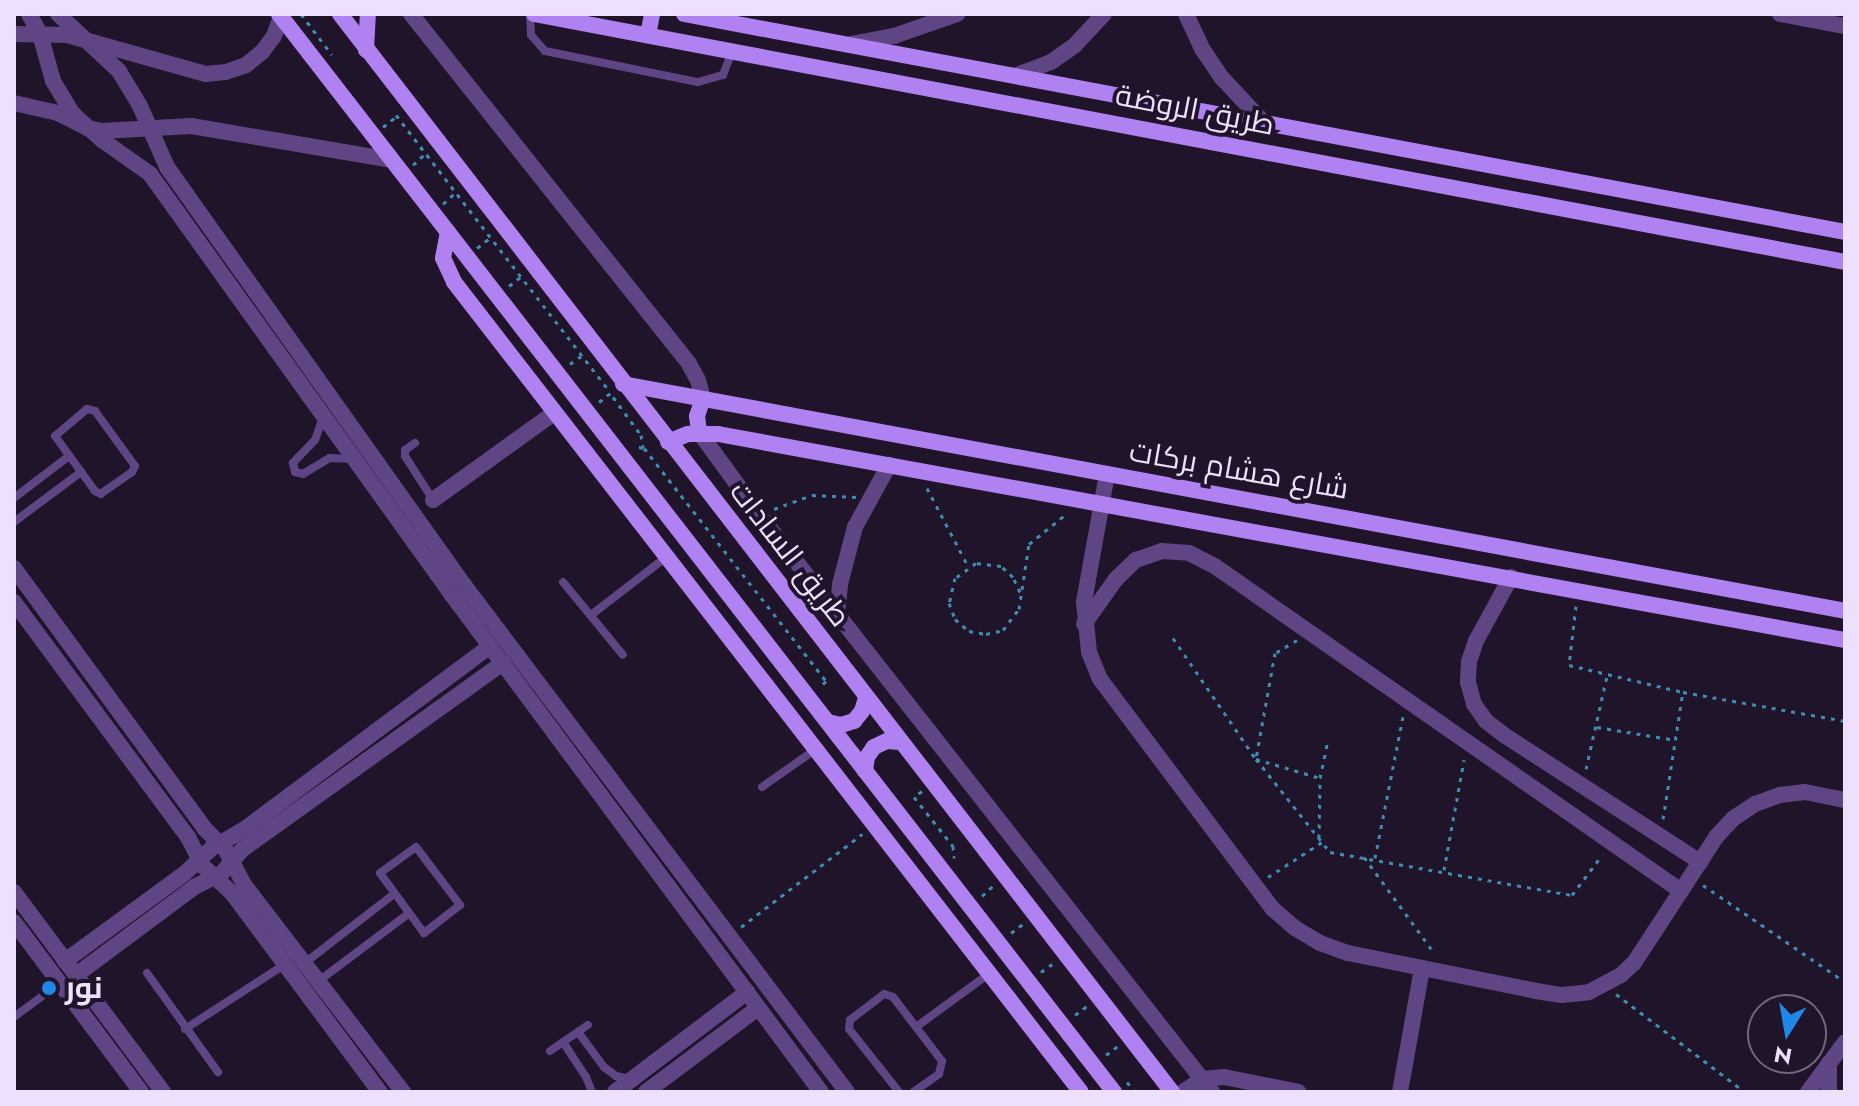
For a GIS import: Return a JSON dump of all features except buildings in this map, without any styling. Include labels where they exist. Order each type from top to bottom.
[{"type":"street","points":[[29,14],[40,34],[53,81],[73,114],[87,128],[118,131],[149,126],[191,126],[391,160]]},
{"type":"street","points":[[58,14],[92,43],[130,88],[167,167],[458,590],[490,646],[503,663],[540,698],[712,945],[821,1092]]},
{"type":"street","name":"طريق السادات","points":[[340,14],[588,352],[668,442],[1172,1092]]},
{"type":"street","points":[[366,50],[369,22],[380,14]]},
{"type":"street","points":[[411,14],[689,364],[703,399],[697,416],[699,432],[761,517],[1207,1086]]},
{"type":"street","name":"طريق الروضة","points":[[532,14],[600,20],[648,35],[1845,262]]},
{"type":"street","points":[[648,35],[652,14]]},
{"type":"street","name":"طريق الروضة","points":[[684,14],[1845,232]]},
{"type":"street","points":[[851,44],[894,36],[957,14]]},
{"type":"street","points":[[1017,75],[1051,62],[1075,45],[1104,14]]},
{"type":"street","points":[[1186,14],[1203,50],[1222,78],[1265,124]]},
{"type":"street","points":[[1780,14],[1845,26]]},
{"type":"street","points":[[14,34],[67,35],[206,74],[226,72],[246,65],[262,52],[274,36],[280,16]]},
{"type":"street","points":[[280,16],[1114,1092]]},
{"type":"street","points":[[14,103],[58,113],[87,128],[150,174],[355,460],[729,935],[847,1092]]},
{"type":"street","points":[[1641,223],[1645,209],[1644,194]]},
{"type":"street","points":[[1699,234],[1699,219],[1704,206]]},
{"type":"street","points":[[448,232],[443,258],[447,271],[665,558],[1081,1092]]},
{"type":"street","name":"شارع هشام بركات","points":[[617,388],[703,399],[1845,611]]},
{"type":"street","points":[[433,500],[554,413]]},
{"type":"street","name":"شارع هشام بركات","points":[[668,442],[699,432],[1102,502],[1845,640]]},
{"type":"street","points":[[837,614],[846,555],[867,500],[889,465]]},
{"type":"street","points":[[1107,474],[1084,602],[1089,652],[1100,679],[1273,909],[1295,928],[1320,943],[1348,953],[1562,995],[1589,992],[1621,975],[1634,963],[1690,876],[1734,818],[1755,804],[1780,795],[1805,792],[1845,800]]},
{"type":"street","points":[[619,498],[642,483]]},
{"type":"street","points":[[1084,624],[1116,579],[1136,560],[1162,551],[1189,553],[1216,567],[1612,843],[1690,876]]},
{"type":"street","points":[[14,568],[204,828],[219,843],[245,886],[403,1092]]},
{"type":"street","points":[[1614,596],[1619,568]]},
{"type":"street","points":[[1511,577],[1476,641],[1469,661],[1468,682],[1474,704],[1486,721],[1660,836],[1690,876]]},
{"type":"street","points":[[14,602],[188,837],[199,859],[214,878],[232,893],[380,1092]]},
{"type":"street","points":[[65,961],[184,874],[219,843],[242,831],[490,646]]},
{"type":"street","points":[[76,975],[196,886],[214,878],[233,863],[243,849],[503,663]]},
{"type":"street","points":[[828,722],[841,725],[854,721],[862,711],[866,698]]},
{"type":"street","points":[[865,771],[867,757],[874,747],[887,741],[900,742]]},
{"type":"street","points":[[1557,804],[1577,784]]},
{"type":"street","points":[[14,892],[163,1092]]},
{"type":"street","points":[[14,922],[134,1090]]},
{"type":"street","points":[[712,945],[729,935]]},
{"type":"street","points":[[1400,1092],[1422,968]]},
{"type":"street","points":[[615,1092],[747,992]]},
{"type":"street","points":[[646,1092],[758,1008]]},
{"type":"street","points":[[1808,1092],[1845,1042]]},
{"type":"street","points":[[793,1055],[810,1043]]},
{"type":"street","points":[[1829,1063],[1829,1092]]},
{"type":"street","points":[[1183,1092],[1207,1086],[1224,1077],[1299,1092]]},
{"type":"lane","points":[[532,14],[531,35],[545,51],[670,77],[698,82],[716,79],[728,68],[732,51]]},
{"type":"lane","points":[[92,409],[135,466],[132,472],[101,494],[69,456],[56,439],[56,432],[92,409]]},
{"type":"lane","points":[[323,416],[315,440],[293,463],[295,472],[303,474],[330,458],[355,460]]},
{"type":"lane","points":[[415,443],[405,450],[405,456],[433,500]]},
{"type":"lane","points":[[14,498],[69,456]]},
{"type":"lane","points":[[14,522],[81,472]]},
{"type":"lane","points":[[591,615],[665,558]]},
{"type":"lane","points":[[563,582],[623,655]]},
{"type":"lane","points":[[762,787],[816,749]]},
{"type":"lane","points":[[412,848],[418,848],[460,907],[426,933],[394,894],[380,873],[412,848]]},
{"type":"lane","points":[[306,962],[394,894]]},
{"type":"lane","points":[[320,980],[408,914]]},
{"type":"lane","points":[[185,1029],[284,965]]},
{"type":"lane","points":[[147,973],[218,1072]]},
{"type":"lane","points":[[916,1027],[990,973]]},
{"type":"lane","points":[[14,1017],[60,983]]},
{"type":"lane","points":[[899,1092],[849,1024],[884,994],[893,997],[942,1061],[939,1074],[913,1092]]},
{"type":"lane","points":[[550,1051],[588,1025]]},
{"type":"lane","points":[[578,1032],[604,1067],[616,1076],[631,1080]]},
{"type":"lane","points":[[563,1042],[592,1092]]},
{"type":"path","points":[[388,103],[490,237],[527,272],[617,388],[641,435],[643,448]]},
{"type":"path","points":[[372,135],[397,116]]},
{"type":"path","points":[[402,174],[426,154]]},
{"type":"path","points":[[433,213],[456,192]]},
{"type":"path","points":[[467,257],[490,237]]},
{"type":"path","points":[[496,295],[527,272]]},
{"type":"path","points":[[557,373],[588,352]]},
{"type":"path","points":[[605,412],[598,402],[617,388]]},
{"type":"path","points":[[627,441],[643,448],[826,681],[807,696]]},
{"type":"path","points":[[917,469],[968,566]]},
{"type":"path","points":[[761,517],[785,503],[812,495],[839,494],[867,500]]},
{"type":"path","points":[[1020,592],[1013,577],[1001,566],[985,563],[968,566],[951,586],[949,603],[955,619],[969,631],[986,634],[1003,630],[1019,609],[1029,544],[1085,499]]},
{"type":"path","points":[[1578,590],[1569,665],[1683,692],[1845,721]]},
{"type":"path","points":[[1256,759],[1275,653],[1311,633]]},
{"type":"path","points":[[1173,638],[1256,759],[1330,852],[1572,895],[1612,843]]},
{"type":"path","points":[[1577,784],[1597,727],[1607,676]]},
{"type":"path","points":[[1660,836],[1683,692]]},
{"type":"path","points":[[1375,858],[1406,702]]},
{"type":"path","points":[[1597,727],[1676,740]]},
{"type":"path","points":[[1321,840],[1320,778],[1328,740]]},
{"type":"path","points":[[1444,870],[1468,742]]},
{"type":"path","points":[[1256,759],[1320,778]]},
{"type":"path","points":[[932,783],[914,797],[953,846]]},
{"type":"path","points":[[729,935],[874,824]]},
{"type":"path","points":[[1256,885],[1321,840]]},
{"type":"path","points":[[1364,857],[1449,973]]},
{"type":"path","points":[[1690,876],[1845,982]]},
{"type":"path","points":[[982,896],[994,885]]},
{"type":"path","points":[[1011,933],[1023,924]]},
{"type":"path","points":[[1041,972],[1054,963]]},
{"type":"path","points":[[1603,984],[1745,1092]]},
{"type":"path","points":[[1075,1015],[1087,1006]]},
{"type":"path","points":[[1106,1055],[1118,1046]]},
{"type":"place","name":"نور","points":[[49,988]]}]
